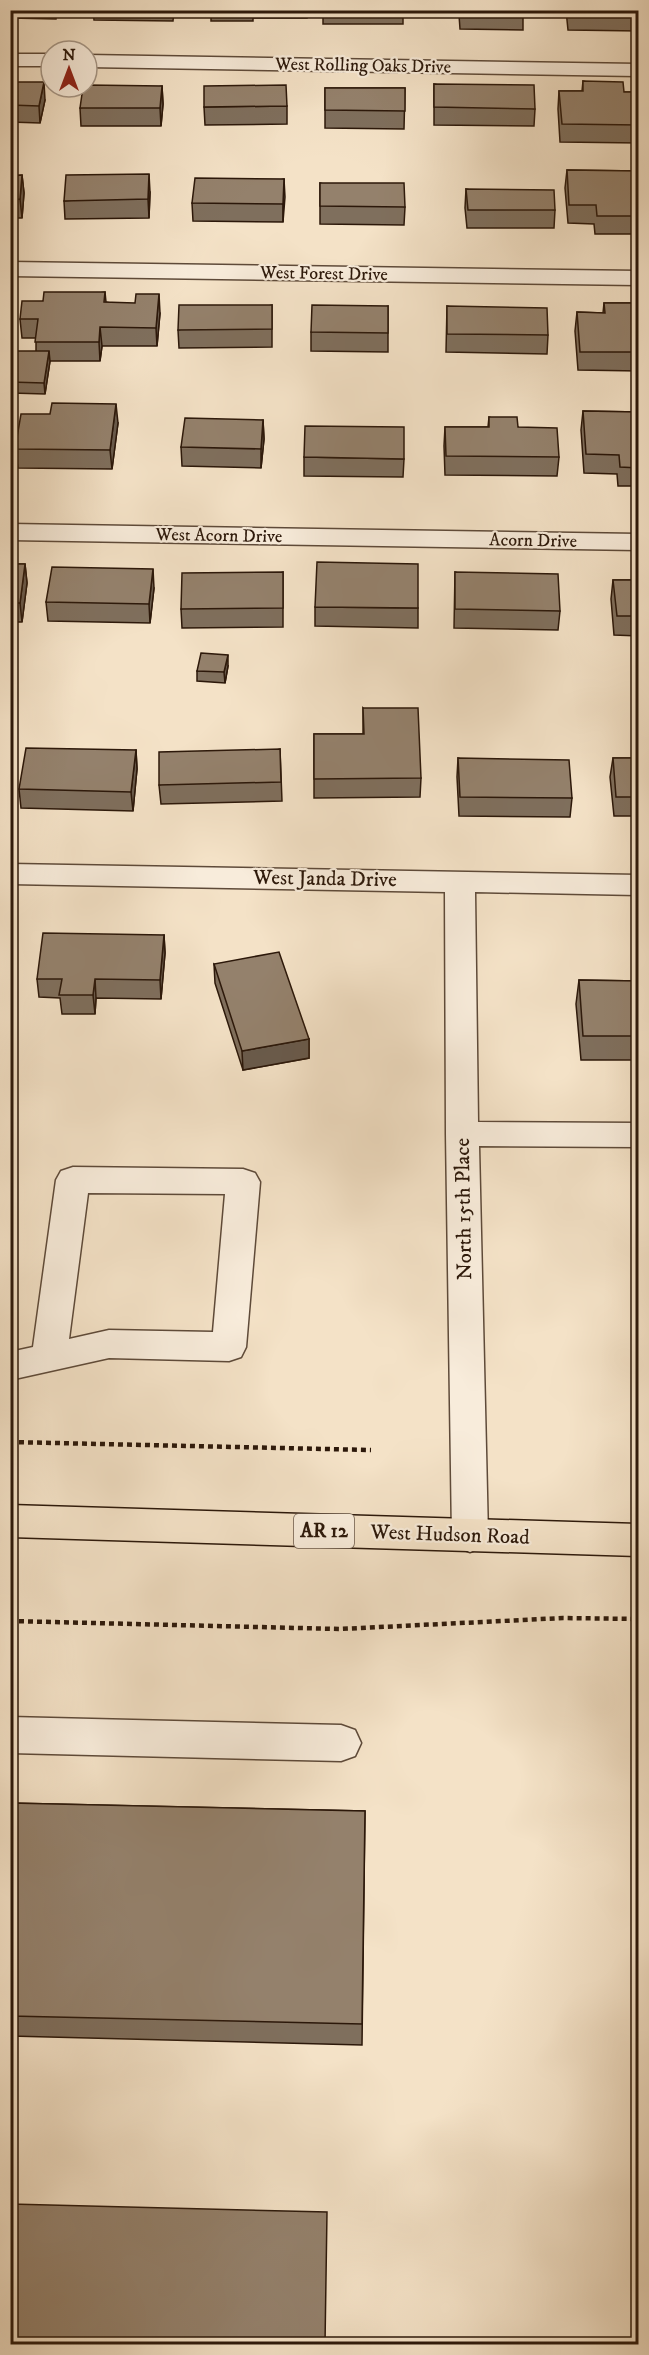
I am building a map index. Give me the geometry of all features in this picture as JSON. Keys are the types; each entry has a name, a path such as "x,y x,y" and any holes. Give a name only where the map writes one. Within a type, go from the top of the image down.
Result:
{"highway":[{"name":"West Hudson Road","path":"10,1521 639,1540"}],"street":[{"path":"10,60 39,60"},
{"name":"West Rolling Oaks Drive","path":"99,61 639,70"},
{"name":"West Forest Drive","path":"10,269 639,278"},
{"name":"West Acorn Drive","path":"10,532 427,539"},
{"name":"Acorn Drive","path":"427,539 639,543"},
{"name":"West Janda Drive","path":"10,874 639,885"},
{"name":"North 15th Place","path":"460,882 462,1134 470,1536"},
{"path":"462,1134 639,1135"},
{"path":"10,1366 109,1344 228,1347 243,1182 74,1180 49,1357"},
{"path":"10,1735 341,1743"}],"path":[{"path":"10,1442 371,1450"},
{"path":"10,1621 340,1629 563,1618 639,1619"}],"building":[{"path":"460,10 523,10 524,12 460,12"},
{"path":"569,10 639,10 639,13 569,13"},
{"path":"583,81 623,82 624,92 639,92 639,125 562,124 559,91 583,91"},
{"path":"10,82 39,82 39,106 10,105"},
{"path":"434,84 534,85 535,109 434,107"},
{"path":"99,85 162,86 160,108 80,108 81,99 99,99"},
{"path":"286,85 287,106 204,107 204,86"},
{"path":"325,88 405,88 405,111 325,110"},
{"path":"567,170 639,171 639,216 597,216 596,205 569,205"},
{"path":"149,174 148,199 64,201 66,175"},
{"path":"22,175 20,199 10,200 10,176"},
{"path":"195,178 284,179 283,204 192,203"},
{"path":"320,183 404,183 405,207 320,206"},
{"path":"466,189 554,190 555,210 468,210"},
{"path":"44,292 105,292 104,302 135,303 136,294 159,294 156,328 100,327 99,342 35,342 38,319 20,319 22,301 43,301"},
{"path":"604,303 639,303 639,352 580,352 577,312 605,313"},
{"path":"179,305 272,305 272,329 178,330"},
{"path":"312,305 388,306 388,333 311,332"},
{"path":"447,306 547,308 548,335 447,334"},
{"path":"16,351 49,351 44,383 10,382"},
{"path":"52,403 116,404 110,450 15,449 21,414 50,414"},
{"path":"583,411 639,412 639,468 620,467 619,455 586,454"},
{"path":"489,417 517,417 518,427 557,428 559,457 446,456 445,427 489,427"},
{"path":"185,418 263,420 261,449 181,447"},
{"path":"305,426 404,427 404,459 304,457"},
{"path":"317,562 418,564 418,608 315,607"},
{"path":"10,564 25,564 20,603 10,603"},
{"path":"52,567 153,569 149,604 46,602"},
{"path":"283,572 283,608 181,609 182,573"},
{"path":"455,572 558,574 560,611 455,609"},
{"path":"613,580 639,580 639,616 617,616"},
{"path":"201,653 228,655 224,672 197,671"},
{"path":"363,708 418,708 421,778 314,779 314,734 364,734"},
{"path":"26,748 136,750 131,792 19,789"},
{"path":"280,749 281,782 159,785 159,752"},
{"path":"458,758 569,760 572,798 460,797"},
{"path":"613,758 639,758 639,797 616,797"},
{"path":"43,933 164,935 160,980 95,979 93,995 59,995 62,979 37,979"},
{"path":"279,952 309,1039 242,1051 214,964"},
{"path":"579,980 639,981 639,1036 583,1036"},
{"path":"10,1803 365,1811 362,2024 10,2016"},
{"path":"10,2204 327,2212 325,2344 10,2344"}]}
